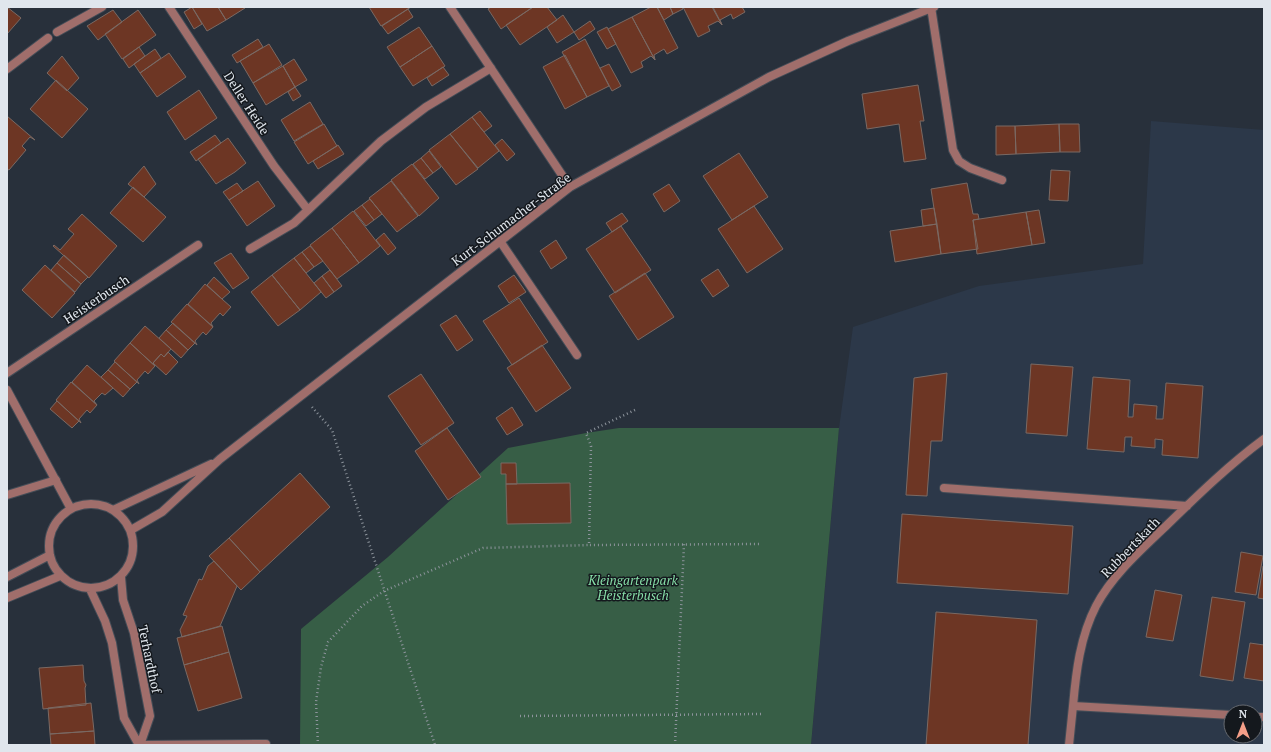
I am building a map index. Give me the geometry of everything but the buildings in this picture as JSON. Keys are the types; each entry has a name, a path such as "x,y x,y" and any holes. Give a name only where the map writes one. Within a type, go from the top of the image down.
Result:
{"street":[{"path":"57,32 102,7"},
{"name":"Deller Heide","path":"169,7 274,166 308,210"},
{"path":"450,7 570,187"},
{"path":"932,7 953,150 959,161 970,168 1002,180"},
{"name":"Kurt-Schumacher-Straße","path":"131,530 162,512 220,459 570,187 769,77 848,41 932,7"},
{"path":"7,69 48,38"},
{"path":"250,249 294,223 382,141 426,107 490,68"},
{"path":"500,242 577,355"},
{"name":"Heisterbusch","path":"7,373 198,244"},
{"path":"7,390 71,509"},
{"name":"Rubbertskath","path":"1069,745 1077,665 1085,632 1096,606 1112,581 1187,506 1227,469 1264,439"},
{"name":"Kurt-Schumacher-Straße","path":"113,510 220,459"},
{"path":"7,495 56,480"},
{"path":"944,488 1187,506"},
{"path":"92,503 108,507 113,510 122,516 131,530 134,547 130,563 121,577 107,586 90,589 74,585 60,576 51,562 48,546 52,529 61,515 76,506 92,503"},
{"path":"7,577 50,555"},
{"path":"7,598 60,576"},
{"name":"Terhardthof","path":"121,577 123,600 134,633 150,716 140,745"},
{"path":"90,589 106,621 112,643 124,718 140,745 266,744"},
{"path":"1073,706 1223,715"}],"path":[{"path":"302,395 332,430 435,745"},
{"path":"589,545 591,446 586,433 635,410"},
{"path":"675,745 678,715 684,544"},
{"path":"318,745 316,702 320,667 328,642 362,606 384,591 484,548 589,545 761,544"},
{"path":"520,716 761,714"}],"shaded area":[{"path":"1151,121 1264,130 1264,745 811,745 839,428 853,327 979,286 1143,264"}],"green space":[{"name":"Kleingartenpark Heisterbusch","path":"619,428 839,428 811,745 300,745 301,629 388,557 508,448"}]}
